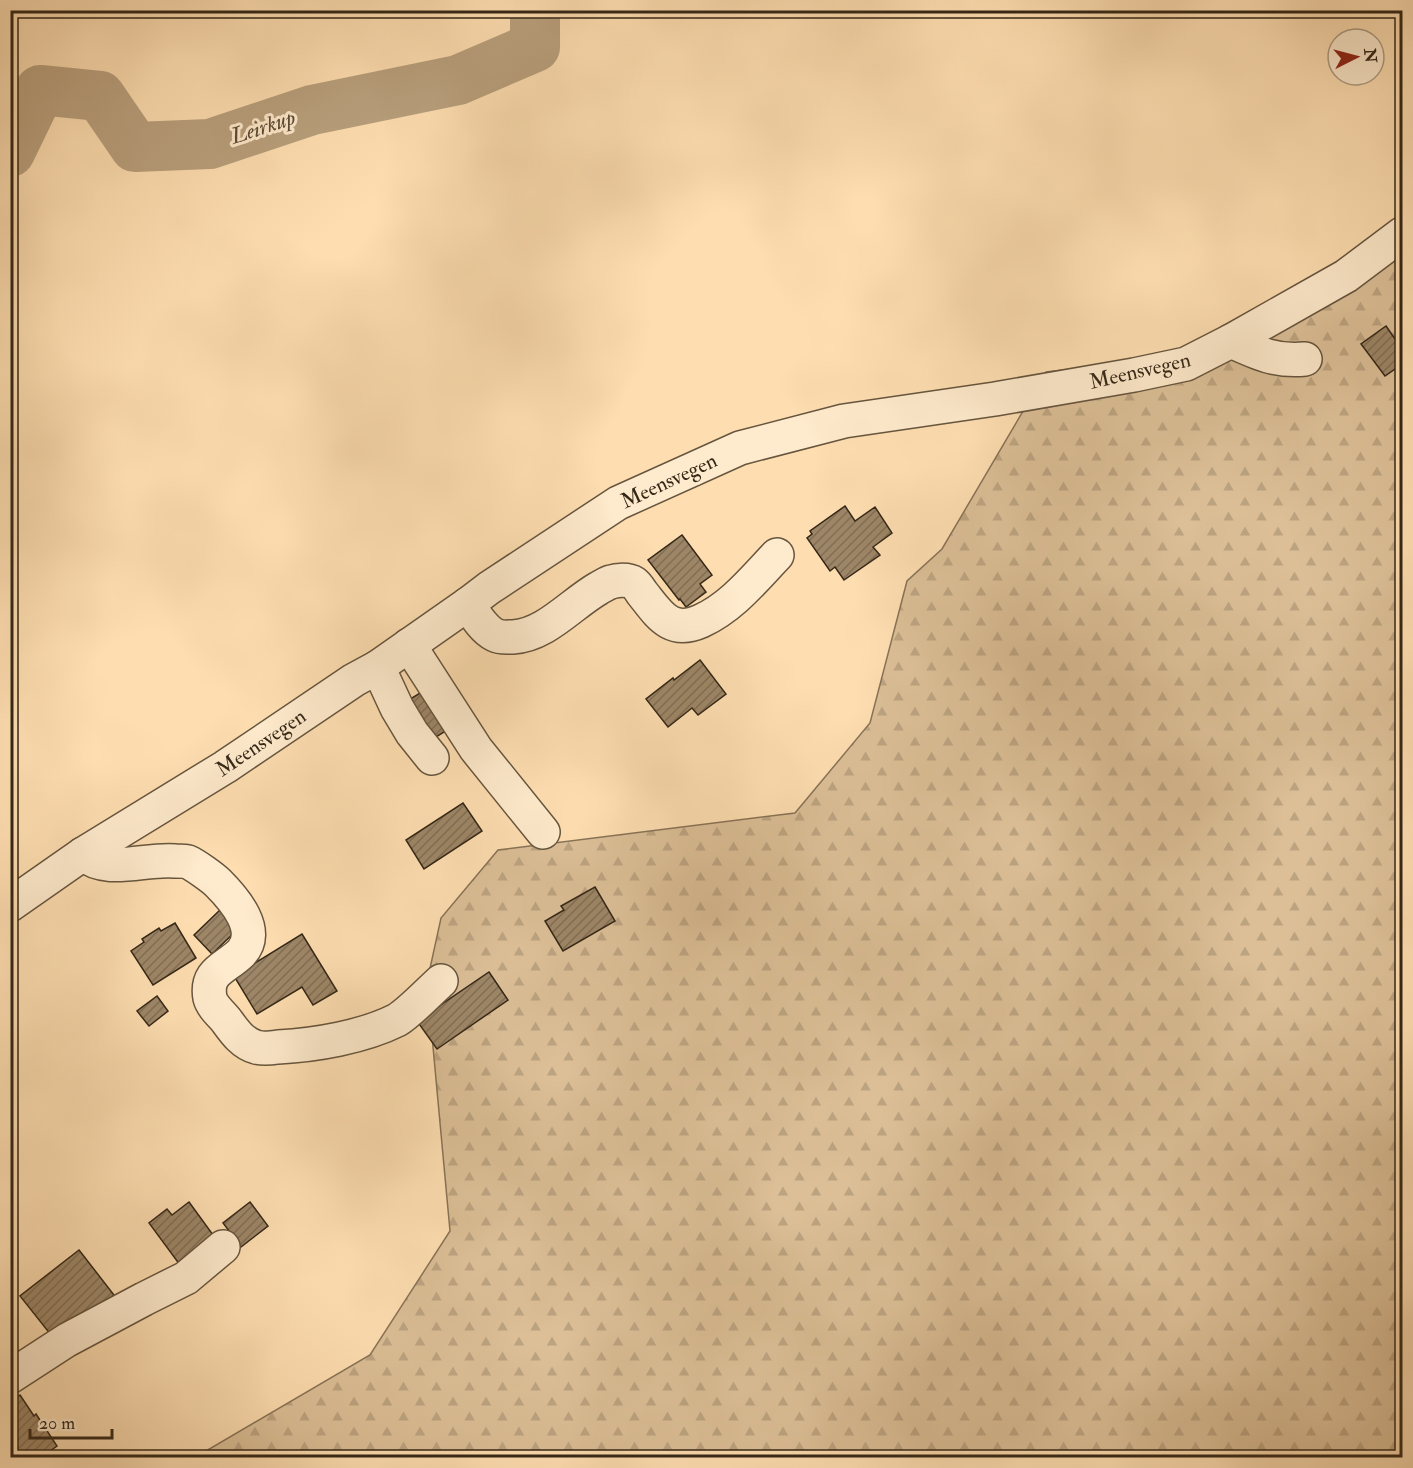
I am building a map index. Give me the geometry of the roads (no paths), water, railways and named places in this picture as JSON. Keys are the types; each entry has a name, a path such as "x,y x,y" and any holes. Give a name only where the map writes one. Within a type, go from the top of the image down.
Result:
{"street":[{"name":"Meensvegen","path":"10,905 82,854 225,768 378,667 489,588 618,503 740,448 844,421 995,399 1186,364 1346,276 1402,234"},
{"path":"1231,341 1269,357 1290,361 1305,359"},
{"path":"468,604 493,634 502,638 520,636 540,629 610,582 624,580 634,583 662,618 671,624 686,625 699,622 712,615 736,597 777,555"},
{"path":"409,645 476,749 543,832"},
{"path":"378,667 412,734 432,758"},
{"path":"82,854 99,864 164,860 188,862 216,881 239,905 246,921 249,938 242,952 212,977 210,1000 237,1035 250,1045 259,1048 307,1045 371,1031 399,1019 441,981"},
{"path":"10,1377 68,1340 186,1278 223,1247"}],"waterway":[{"name":"Leirkup","path":"10,152 40,90 100,96 135,147 210,144 312,110 458,80 535,47 535,10"}]}
